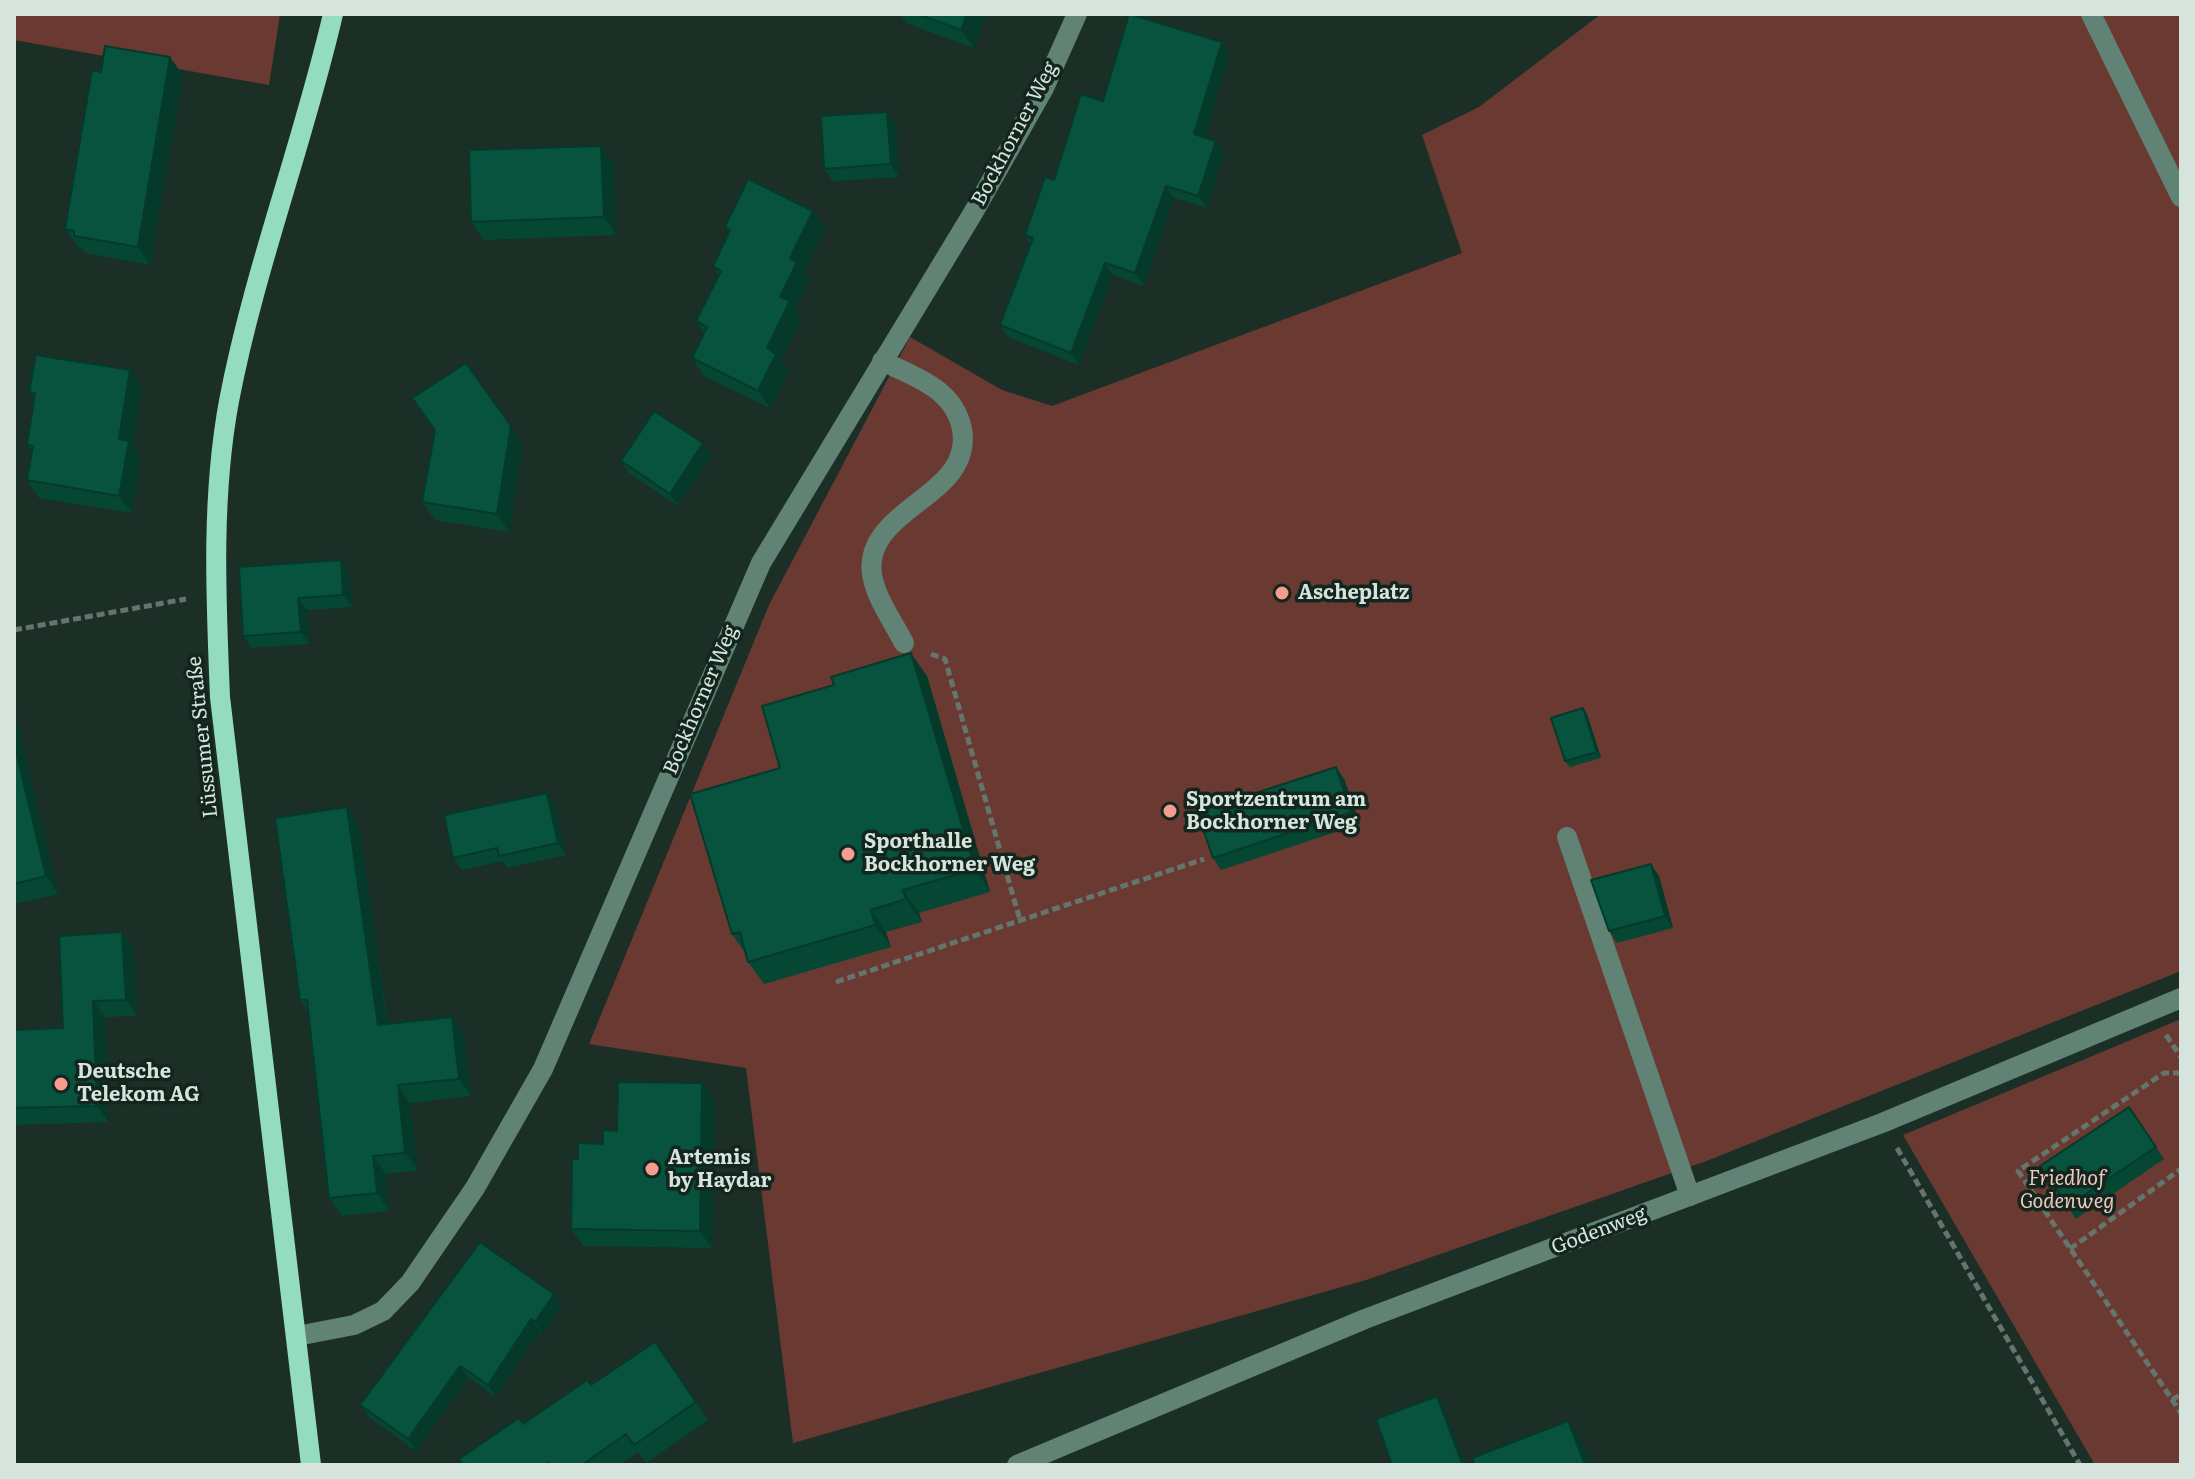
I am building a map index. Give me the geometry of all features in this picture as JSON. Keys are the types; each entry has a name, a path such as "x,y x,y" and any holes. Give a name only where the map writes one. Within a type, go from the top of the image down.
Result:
{"main road":[{"name":"Lüssumer Straße","path":"311,1465 220,697 217,509 229,403 247,323 317,83 333,14"}],"street":[{"name":"Bockhorner Weg","path":"297,1336 354,1325 383,1311 410,1283 475,1188 543,1069 761,563 1044,88 1077,14"},
{"path":"2091,14 2181,197"},
{"path":"882,361 930,384 951,401 964,444 944,481 883,534 872,557 871,578 904,643"},
{"path":"1567,837 1690,1196"},
{"name":"Godenweg","path":"1017,1465 1365,1319 1882,1123 2181,998"}],"path":[{"path":"14,630 216,594"},
{"path":"904,643 945,659 1020,920"},
{"path":"836,982 1204,859"},
{"path":"2181,1073 2164,1073 2018,1171 2181,1413"},
{"path":"1882,1123 2080,1465"},
{"path":"2070,1249 2181,1169"},
{"path":"2172,1400 2181,1394"}],"green space":[{"path":"14,14 280,14 269,85 14,40"},
{"path":"1601,14 2181,14 2181,971 1709,1160 1366,1280 793,1443 746,1068 589,1044 769,605 910,337 1002,390 1052,406 1462,253 1422,135 1479,107"},
{"name":"Friedhof Godenweg","path":"2181,1019 2181,1465 2095,1465 1903,1135"}],"building":[{"path":"917,14 967,14 961,30"},
{"path":"1129,14 1222,42 1194,134 1216,141 1198,196 1166,186 1135,273 1105,263 1071,353 1000,325 1033,238 1025,235 1045,177 1054,180 1081,94 1103,101"},
{"path":"105,46 170,57 138,247 74,236 74,231 65,229 92,70 101,72"},
{"path":"887,112 891,164 824,169 821,116"},
{"path":"601,146 604,217 471,222 469,150"},
{"path":"748,179 813,211 790,258 797,262 780,297 790,301 767,348 776,354 758,391 692,358 707,327 696,321 721,271 713,266 730,230 725,227"},
{"path":"36,355 130,370 119,439 129,441 119,496 27,480 33,446 27,444 35,393 29,392"},
{"path":"466,363 511,426 497,514 422,502 435,430 412,398"},
{"path":"654,411 703,443 670,494 621,461"},
{"path":"341,560 343,595 298,598 301,632 243,636 239,567"},
{"name":"Sporthalle Bockhorner Weg","path":"911,653 975,869 903,890 906,899 871,910 875,925 748,962 740,932 732,934 690,794 780,768 762,706 834,685 831,677"},
{"path":"1583,708 1597,752 1565,761 1551,718"},
{"path":"14,743 46,876 14,884"},
{"path":"1336,767 1351,812 1213,858 1197,812"},
{"path":"547,793 558,843 499,856 497,848 453,858 444,815"},
{"path":"347,807 378,1025 452,1017 459,1079 398,1085 405,1153 373,1156 377,1193 329,1198 307,1000 300,1000 275,818"},
{"path":"1651,864 1665,916 1609,931 1591,880"},
{"path":"122,932 126,1000 93,1001 97,1106 14,1108 14,1030 63,1028 59,936"},
{"name":"Artemis by Haydar","path":"618,1082 702,1083 700,1231 571,1229 572,1159 578,1159 578,1143 603,1144 603,1130 617,1131"},
{"path":"2129,1107 2156,1147 2068,1206 2040,1166"},
{"path":"480,1242 554,1294 535,1322 531,1319 488,1385 460,1366 408,1439 360,1405"},
{"path":"655,1342 696,1402 634,1445 626,1434 582,1465 551,1465 549,1462 545,1465 463,1465 459,1459 519,1418 523,1424 587,1380 591,1385"},
{"path":"1437,1396 1462,1464 1392,1465 1376,1419"},
{"path":"1568,1421 1585,1465 1475,1465 1472,1458"}],"place":[{"name":"Ascheplatz","path":"1282,593"},
{"name":"Sportzentrum am Bockhorner Weg","path":"1170,811"},
{"name":"Sporthalle Bockhorner Weg","path":"848,854"},
{"name":"Deutsche Telekom AG","path":"61,1084"},
{"name":"Artemis by Haydar","path":"652,1169"}]}
